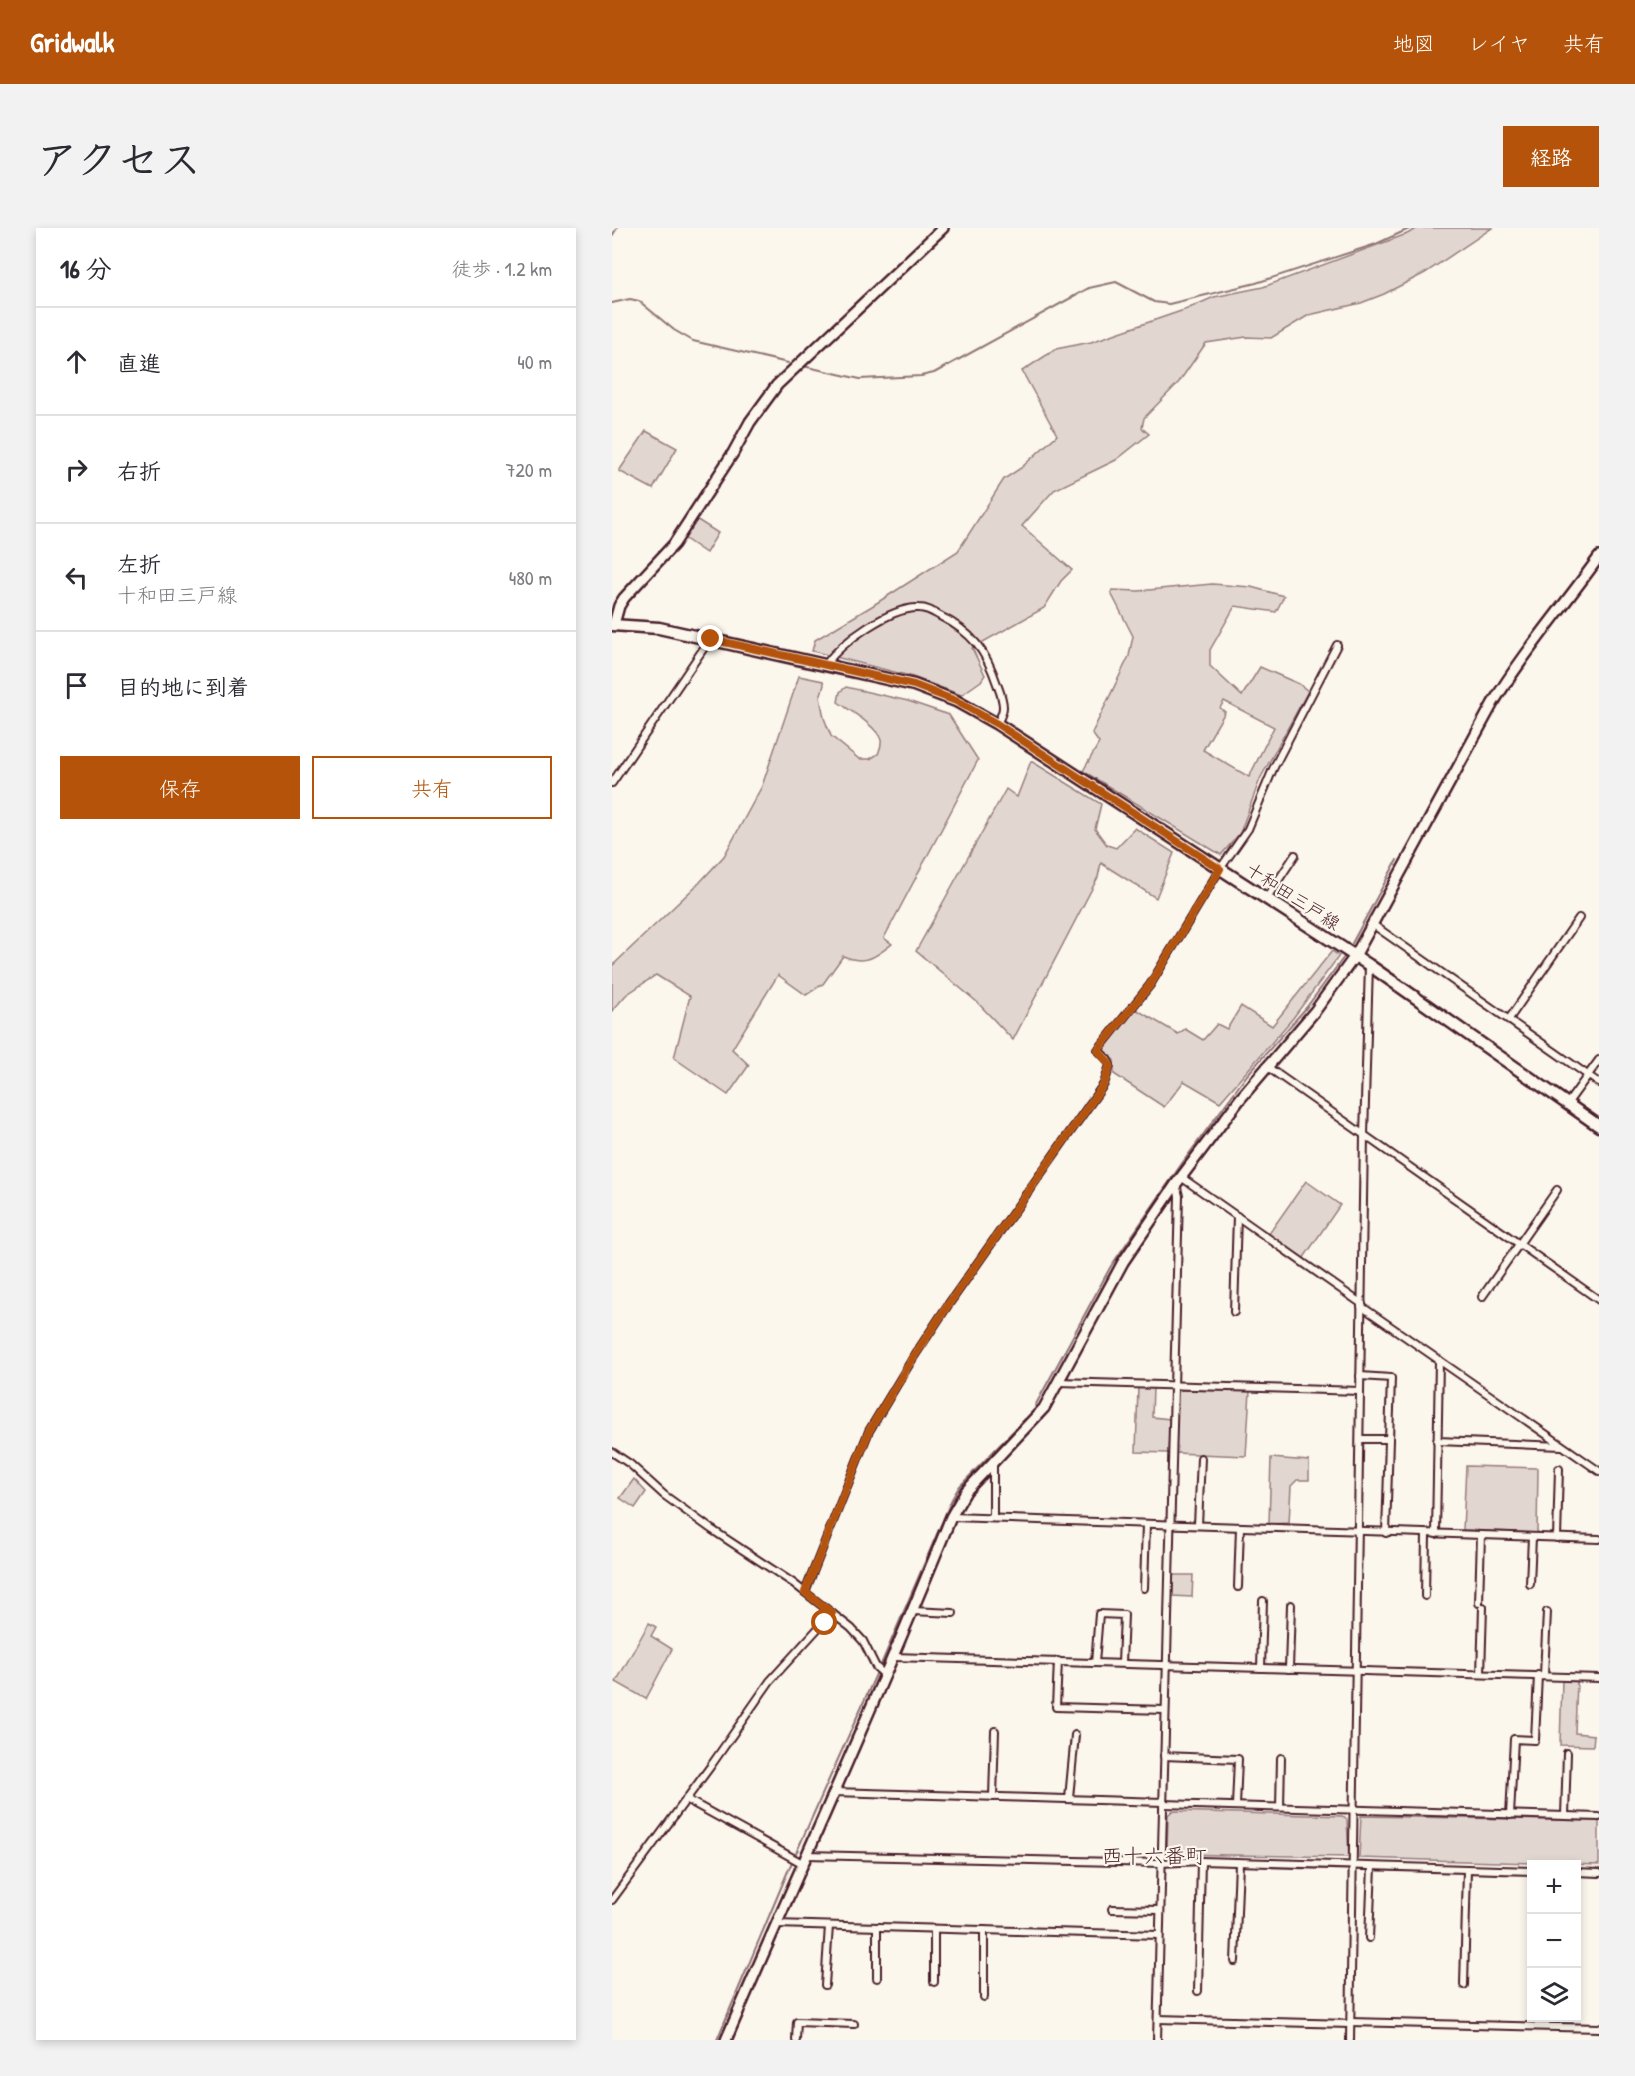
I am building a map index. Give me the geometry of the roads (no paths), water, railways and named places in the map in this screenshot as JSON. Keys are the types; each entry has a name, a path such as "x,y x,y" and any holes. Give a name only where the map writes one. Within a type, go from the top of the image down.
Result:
{"main road":[{"name":"十和田三戸線","path":"613,625 659,628 826,664 914,685 956,701 997,724 1369,965 1599,1126"}],"street":[{"path":"613,625 619,606 674,544 733,453 750,422 772,392 943,228"},
{"path":"726,2040 776,1924 799,1858 833,1792 881,1671 893,1657 951,1517 966,1491 1037,1417 1059,1382 1123,1262 1211,1136 1266,1066 1315,1011 1355,956 1492,703 1514,669 1599,557"},
{"path":"826,664 833,654 868,626 909,609 928,609 954,622 980,646 987,657 1002,699 1003,713 997,724"},
{"path":"612,783 711,639"},
{"path":"805,1592 869,1431 948,1305 1104,1084 1110,1065 1098,1050 1150,985 1220,869 1248,829 1273,769 1337,645"},
{"path":"1266,898 1295,855"},
{"path":"1509,1019 1579,918"},
{"path":"1372,924 1599,1083"},
{"path":"1350,2040 1364,1135 1369,965"},
{"path":"1567,1104 1599,1060"},
{"path":"1266,1066 1599,1300"},
{"path":"1179,1181 1237,1216 1599,1471"},
{"path":"1157,2040 1179,1181"},
{"path":"1482,1297 1557,1190"},
{"path":"1234,1312 1237,1216"},
{"path":"1436,1534 1440,1360"},
{"path":"1360,1376 1391,1378 1386,1533"},
{"path":"1059,1382 1360,1391"},
{"path":"1361,1439 1389,1439"},
{"path":"1437,1441 1562,1446"},
{"path":"612,1452 630,1464 664,1495 805,1592 851,1628 881,1671"},
{"path":"1198,1525 1201,1458"},
{"path":"993,1462 993,1518"},
{"path":"1557,1538 1559,1469"},
{"path":"951,1517 1599,1539"},
{"path":"1144,1588 1146,1524"},
{"path":"1238,1587 1240,1527"},
{"path":"1425,1596 1426,1534"},
{"path":"1481,1536 1481,1674"},
{"path":"1530,1584 1532,1537"},
{"path":"1261,1668 1263,1601"},
{"path":"1289,1669 1291,1605"},
{"path":"913,1611 953,1613"},
{"path":"1510,1815 1514,1739 1535,1740 1547,1612"},
{"path":"612,1900 770,1681 832,1613"},
{"path":"1095,1663 1099,1614 1124,1615 1122,1663"},
{"path":"893,1657 1599,1678"},
{"path":"1058,1661 1056,1707 1165,1710"},
{"path":"993,1797 995,1731"},
{"path":"1070,1798 1075,1735"},
{"path":"1565,1816 1567,1753"},
{"path":"1164,1756 1238,1759 1236,1806"},
{"path":"1280,1807 1281,1758"},
{"path":"833,1792 1070,1798 1354,1811 1599,1817"},
{"path":"686,1799 799,1858 1201,1862 1527,1871"},
{"path":"1198,1991 1201,1862"},
{"path":"1235,1961 1239,1863"},
{"path":"1369,1938 1372,1867"},
{"path":"1464,1985 1467,1869"},
{"path":"1581,1872 1599,1873"},
{"path":"1112,1909 1160,1910"},
{"path":"776,1924 1159,1935"},
{"path":"825,1985 828,1926"},
{"path":"877,1928 877,1978"},
{"path":"934,1929 934,1982"},
{"path":"984,1930 984,1997"},
{"path":"1158,2019 1599,2028"},
{"path":"796,2040 797,2022 854,2024"}],"waterway":[{"path":"612,236 617,228"},
{"path":"803,366 860,379 921,376 934,373 1089,288 1116,282 1154,302 1169,304 1256,283 1376,244 1411,228"},
{"path":"612,303 630,299 639,301 674,330 693,341 788,363"},
{"path":"1350,947 1397,860"},
{"path":"1035,1406 1111,1266 1247,1075 1306,1008 1344,957"},
{"path":"880,1667 959,1487 1025,1419"},
{"path":"717,2040 788,1871 877,1672"}],"district":[{"name":"西十六番町","path":"1154,1855"}]}
